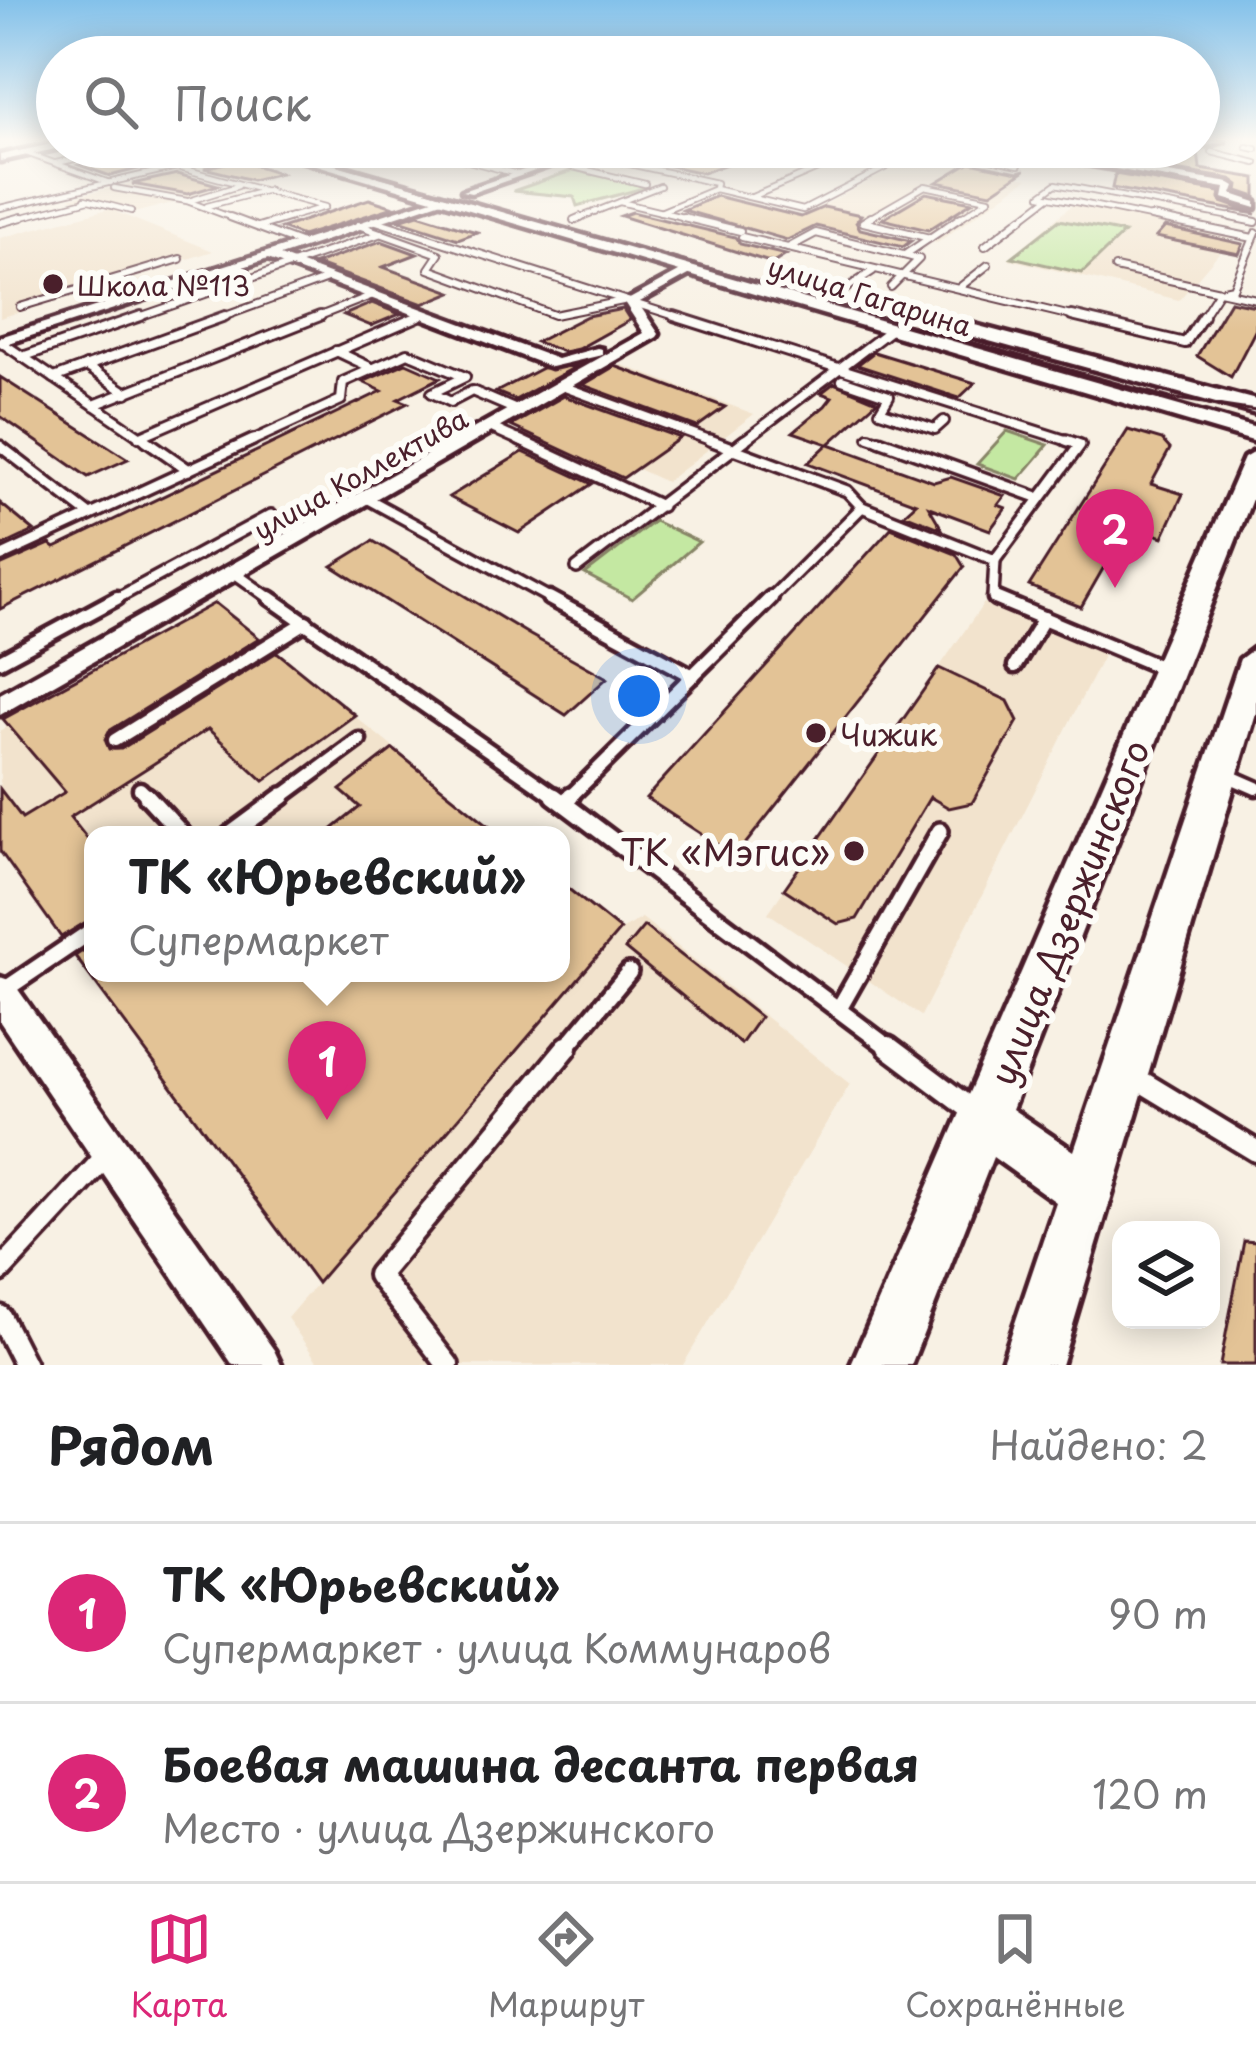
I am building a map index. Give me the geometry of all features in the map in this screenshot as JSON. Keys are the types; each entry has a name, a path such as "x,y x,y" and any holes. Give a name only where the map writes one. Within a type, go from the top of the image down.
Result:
{"main road":[{"name":"улица Гагарина","path":"457,205 1256,435"},
{"name":"улица Гагарина","path":"518,205 1256,406"},
{"name":"улица Дзержинского","path":"880,1365 1256,458"},
{"path":"1031,1365 1124,1071 1237,779 1256,659"},
{"path":"983,1119 1086,1191"}],"street":[{"path":"1,342 424,205"},
{"path":"267,255 556,364 569,364 650,330 628,302 692,270"},
{"name":"улица Коллектива","path":"0,706 494,428 652,334 650,330"},
{"path":"0,993 259,1365"}],"lane":[{"path":"0,223 71,205"},
{"path":"105,205 131,212"},
{"path":"198,205 302,244"},
{"path":"205,207 213,205"},
{"path":"258,227 325,207 318,205"},
{"path":"574,220 613,205"},
{"path":"631,205 873,271 907,274 1184,343 1219,291 1233,288 1254,236 1089,205"},
{"path":"660,212 677,205"},
{"path":"782,205 803,210 813,205"},
{"path":"893,205 863,222 931,238"},
{"path":"905,254 980,205"},
{"path":"985,246 1039,205"},
{"path":"1165,205 1256,222"},
{"path":"373,220 832,373 889,396 880,411 934,429 944,421"},
{"path":"358,225 439,254 429,269 554,315 628,302"},
{"path":"22,357 382,233"},
{"path":"787,248 816,233 919,259 891,287"},
{"path":"20,307 180,259"},
{"path":"960,287 988,265"},
{"path":"1115,268 1256,299"},
{"path":"838,294 873,271"},
{"path":"53,378 327,278"},
{"path":"102,282 134,299"},
{"path":"94,406 373,296"},
{"path":"139,437 423,314"},
{"path":"577,568 893,328"},
{"path":"1,342 190,470"},
{"path":"336,351 374,369"},
{"path":"0,557 341,400 343,382 408,353 465,377 433,394 451,402 472,391 520,412"},
{"path":"86,366 127,393"},
{"path":"832,373 1079,445 995,560 993,597 1168,671"},
{"path":"562,386 848,491 862,507 995,560"},
{"path":"494,428 661,506"},
{"path":"869,437 1040,498"},
{"path":"0,446 90,515"},
{"path":"368,499 693,676"},
{"path":"564,803 862,507"},
{"path":"0,662 271,515"},
{"path":"236,574 564,803 983,1119"},
{"path":"1015,666 1044,618"},
{"path":"116,740 306,622"},
{"path":"242,826 359,740"},
{"path":"140,790 174,826"},
{"path":"839,1006 940,831"},
{"path":"0,993 84,936"},
{"path":"448,1365 378,1274 628,972"},
{"path":"1124,1071 1256,1151"},
{"path":"0,1271 112,1150"},
{"path":"0,1316 25,1365"}],"shaded area":[{"name":"Школа №113","path":"93,205 166,205 130,214 116,212 213,251 0,318 0,238 108,209"},
{"path":"825,205 991,205 937,243 809,213"},
{"path":"1072,205 1233,236 1179,300 1009,259"},
{"path":"622,365 754,414 666,482 529,419"},
{"path":"215,603 490,826 84,826 84,965 0,851 0,731 7,726 2,719"},
{"path":"984,603 1104,654 921,1016 768,913"},
{"path":"570,890 620,930 642,918 850,1084 683,1365 320,1365 287,1318 317,1283 96,982 570,982"}],"green space":[{"path":"1059,220 1124,233 1082,273 1012,257"},
{"path":"1007,431 1048,445 1019,479 977,464"},
{"path":"654,521 699,542 632,599 585,574"}],"building":[{"path":"352,205 394,207 302,236 281,228"},
{"path":"695,205 751,205 801,217 824,207 861,215 856,222 860,229 911,241 903,247 816,226 787,240 683,210"},
{"path":"906,205 968,205 928,230 882,219"},
{"path":"1204,205 1230,205 1256,214"},
{"path":"632,212 735,237 740,244 786,255 773,263 621,216"},
{"path":"418,214 477,232 458,239 399,220"},
{"path":"1165,227 1243,244 1239,254 1156,237"},
{"path":"381,241 417,254 383,267 452,292 423,304 315,264"},
{"path":"1230,301 1256,306 1256,329 1231,377 1197,356"},
{"path":"372,303 400,314 371,326 344,315"},
{"path":"623,309 630,320 578,349 564,352 536,342 587,316"},
{"path":"874,352 975,383 959,398 857,365"},
{"path":"406,363 440,378 398,399 408,403 0,609 0,566 50,544 55,548 382,391 363,382"},
{"path":"577,366 515,400 496,392 542,368"},
{"path":"615,366 725,407 697,427 583,385"},
{"path":"0,377 128,459 88,477 0,416"},
{"path":"834,383 877,401 829,444 934,482 951,477 1005,496 998,505 1006,508 990,530 929,507 942,529 904,514 916,503 808,463 828,444 793,432 825,406 832,397 821,393"},
{"path":"564,396 680,438 623,478 511,426"},
{"path":"1128,430 1162,440 1170,449 1151,484 1183,494 1163,537 1128,525 1081,607 1029,586"},
{"path":"523,452 592,484 519,533 449,497"},
{"path":"0,503 34,531 0,547"},
{"path":"891,528 956,554 964,567 743,847 721,847 646,798"},
{"path":"373,541 607,678 566,715 332,566"},
{"path":"215,603 259,638 109,731 105,739 109,749 121,749 277,652 355,715 264,781 208,729 70,817 84,835 84,923 61,937 0,851 0,789 22,818 65,792 3,719"},
{"path":"939,668 1008,701 1018,721 972,803 949,808 930,797 857,919 838,924 784,889"},
{"path":"393,749 490,826 336,826 360,807 340,790"},
{"path":"570,890 620,930 317,1283 94,982 570,982"},
{"path":"644,926 760,1017 741,1044 625,949"},
{"path":"1244,1241 1256,1242 1256,1365 1220,1365"}],"tram line":[{"path":"483,205 1170,398 1256,411"}],"place":[{"name":"Школа №113","path":"53,284"},
{"name":"Боевая машина десанта первая","path":"1115,588"},
{"name":"Чижик","path":"816,733"},
{"name":"ТК «Мэгис»","path":"854,851"},
{"name":"ТК «Юрьевский»","path":"327,1120"}]}
